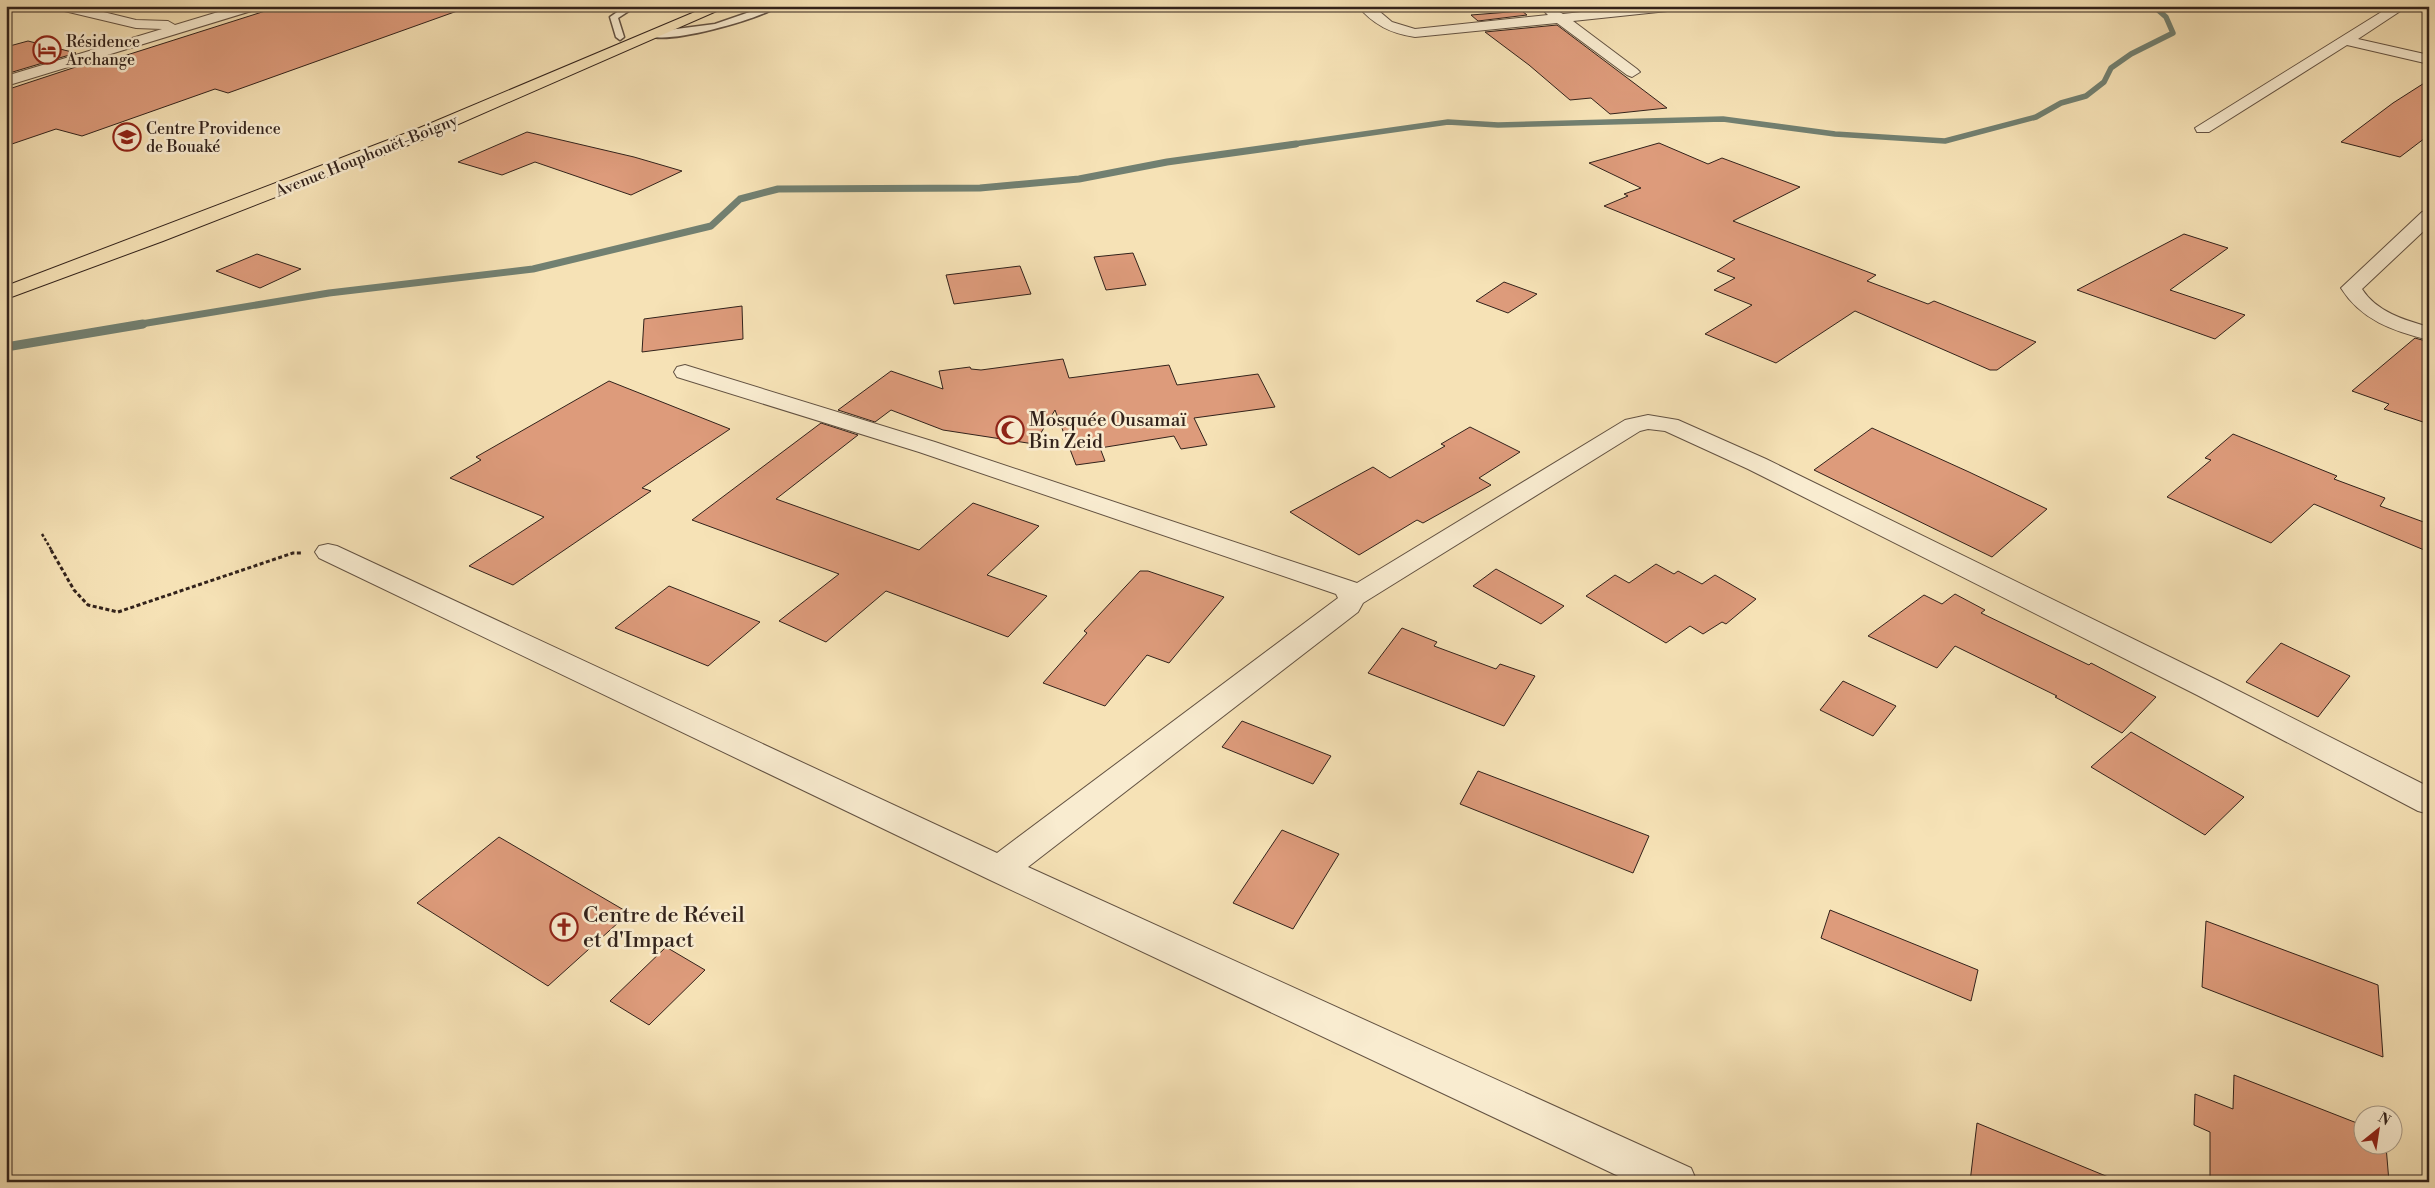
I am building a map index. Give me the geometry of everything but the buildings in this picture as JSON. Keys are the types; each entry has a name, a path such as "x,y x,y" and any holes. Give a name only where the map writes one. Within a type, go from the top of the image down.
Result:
{"highway":[{"name":"Avenue Houphouët-Boigny","path":"96,242 388,132 694,6"},
{"name":"Avenue Houphouët-Boigny","path":"6,293 156,237 414,136 721,6"}],"street":[{"path":"61,6 136,24 191,25"},
{"path":"6,81 253,6"},
{"path":"1364,6 1381,23 1392,30 1415,33 1677,6"},
{"path":"1544,6 1632,72"},
{"path":"2203,128 2348,41 2401,6"},
{"path":"2348,41 2429,60"},
{"path":"2429,216 2351,288 2357,299 2383,319 2429,334"},
{"path":"686,372 927,447 1348,588 1352,598"},
{"path":"1000,869 1348,606 1352,598 1633,425 1648,422 1670,425 1766,468 2208,688 2429,802"},
{"path":"328,552 1000,869 1676,1182"}],"lane":[{"path":"653,35 688,33 726,26 774,6"},
{"path":"620,37 614,17 632,7"}],"path":[{"path":"42,534 74,590 88,605 118,612 293,553 328,552"}],"waterway":[{"path":"1287,145 1448,122 1498,125 1723,119 1835,134 1945,141 2036,117 2061,103 2086,96 2104,82 2111,68 2131,54 2173,33 2166,17 2158,10 2158,6"},
{"path":"135,325 329,293 533,269 711,226 740,199 778,189 980,188 1079,179 1167,162 1296,144"},
{"path":"6,347 143,324"}],"place":[{"name":"Résidence Archange","path":"47,50"},
{"name":"Centre Providence de Bouaké","path":"127,137"},
{"name":"Mosquée Ousamaï Bin Zeid","path":"1010,430"},
{"name":"Centre de Réveil et d'Impact","path":"564,927"}]}
